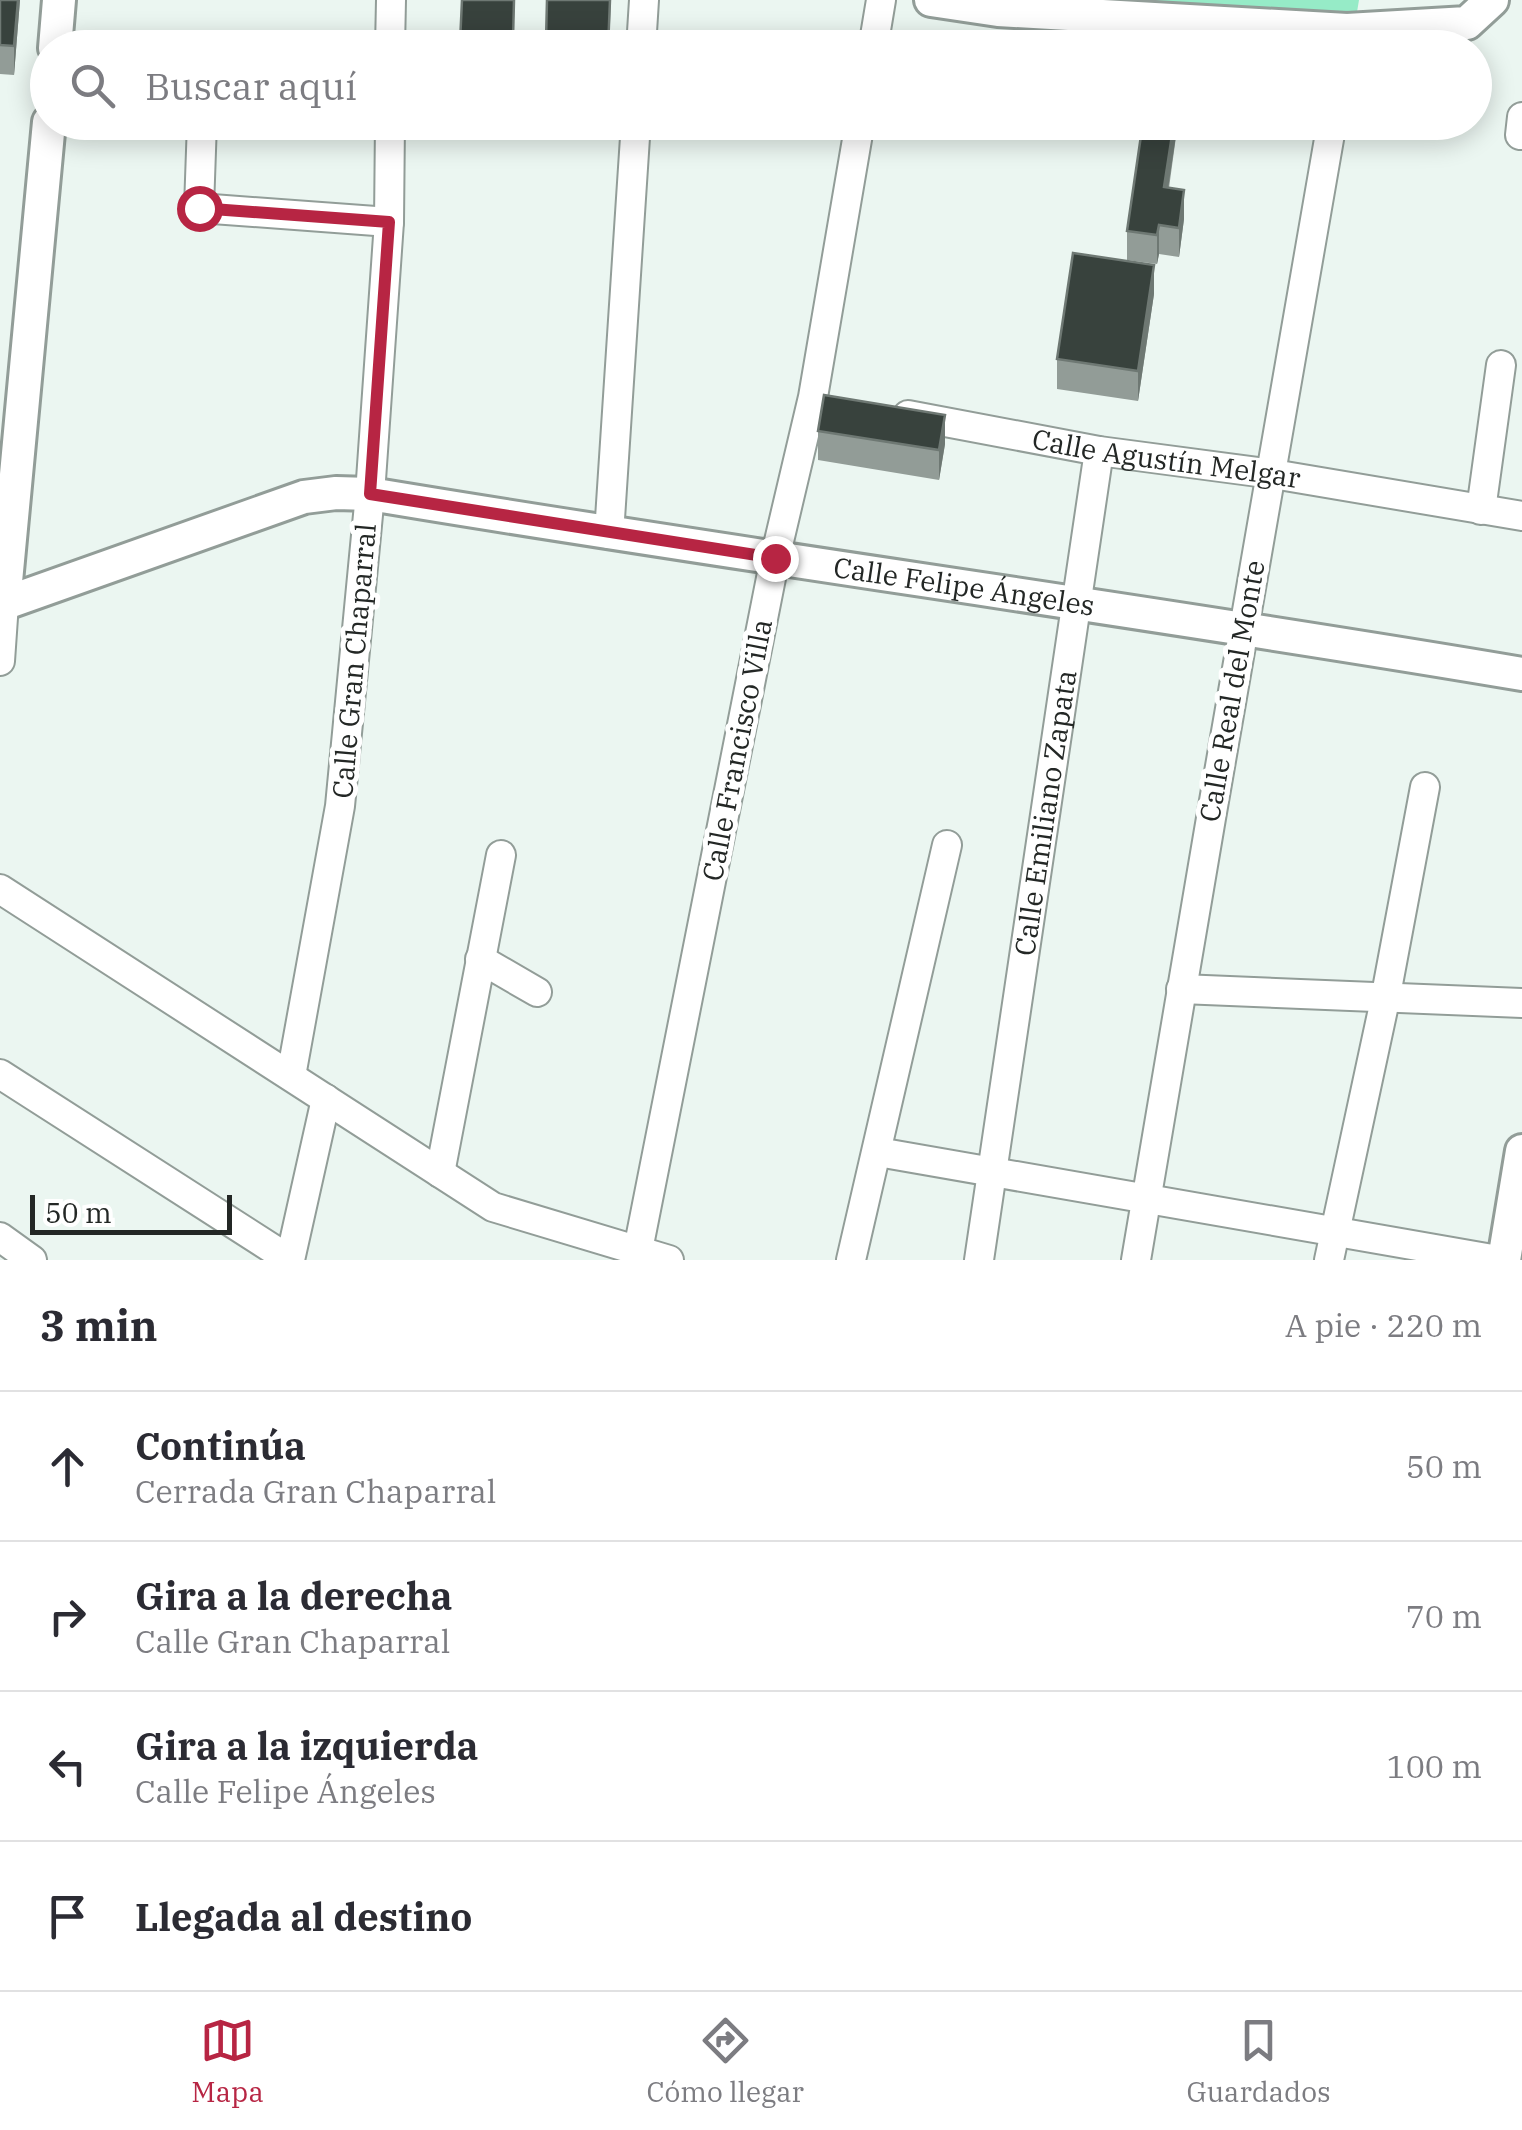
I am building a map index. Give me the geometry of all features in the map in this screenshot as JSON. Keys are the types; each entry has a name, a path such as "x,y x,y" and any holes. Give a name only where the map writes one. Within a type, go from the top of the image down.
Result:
{"street":[{"path":"56,30 59,0"},
{"path":"390,30 391,0"},
{"path":"642,30 644,0"},
{"path":"876,30 881,0"},
{"path":"931,0 998,10 1238,30"},
{"path":"1415,30 1468,23 1492,0"},
{"path":"0,661 2,604 47,140"},
{"path":"201,140 199,208 389,222"},
{"name":"Calle Gran Chaparral","path":"291,1076 340,806 370,494 389,222 390,140"},
{"path":"609,534 635,140"},
{"name":"Calle Francisco Villa","path":"637,1255 775,558 822,398 858,140"},
{"name":"Calle Real del Monte","path":"1136,1260 1242,626 1329,140"},
{"path":"1482,510 1501,365"},
{"name":"Calle Agustín Melgar","path":"889,411 1099,452 1272,474 1522,516"},
{"name":"Calle Emiliano Zapata","path":"979,1260 1099,452"},
{"name":"Calle Felipe Ángeles","path":"2,604 304,498 336,492 370,494 1075,606 1242,626 1522,674"},
{"path":"1329,1260 1385,1000 1424,787"},
{"path":"851,1260 947,845"},
{"path":"440,1173 501,856"},
{"path":"0,888 492,1207 637,1255 669,1260"},
{"path":"480,959 538,992"},
{"path":"1180,989 1522,1003"},
{"path":"0,1074 290,1260 326,1099"},
{"path":"878,1152 1501,1260 1522,1151"},
{"path":"0,1237 32,1260"}],"green space":[{"path":"1090,0 1359,0 1356,18 1174,2"}],"building":[{"path":"0,0 18,0 14,46 0,45"},
{"path":"462,0 514,0 513,30 461,30"},
{"path":"547,0 610,0 609,30 546,30"},
{"path":"1140,140 1171,140 1164,187 1184,190 1179,228 1159,225 1157,235 1127,231"},
{"path":"1073,253 1154,265 1138,371 1057,359"},
{"path":"824,395 945,415 939,450 818,431"}],"route":[{"path":"199,208 389,222 370,494 775,558"}]}
